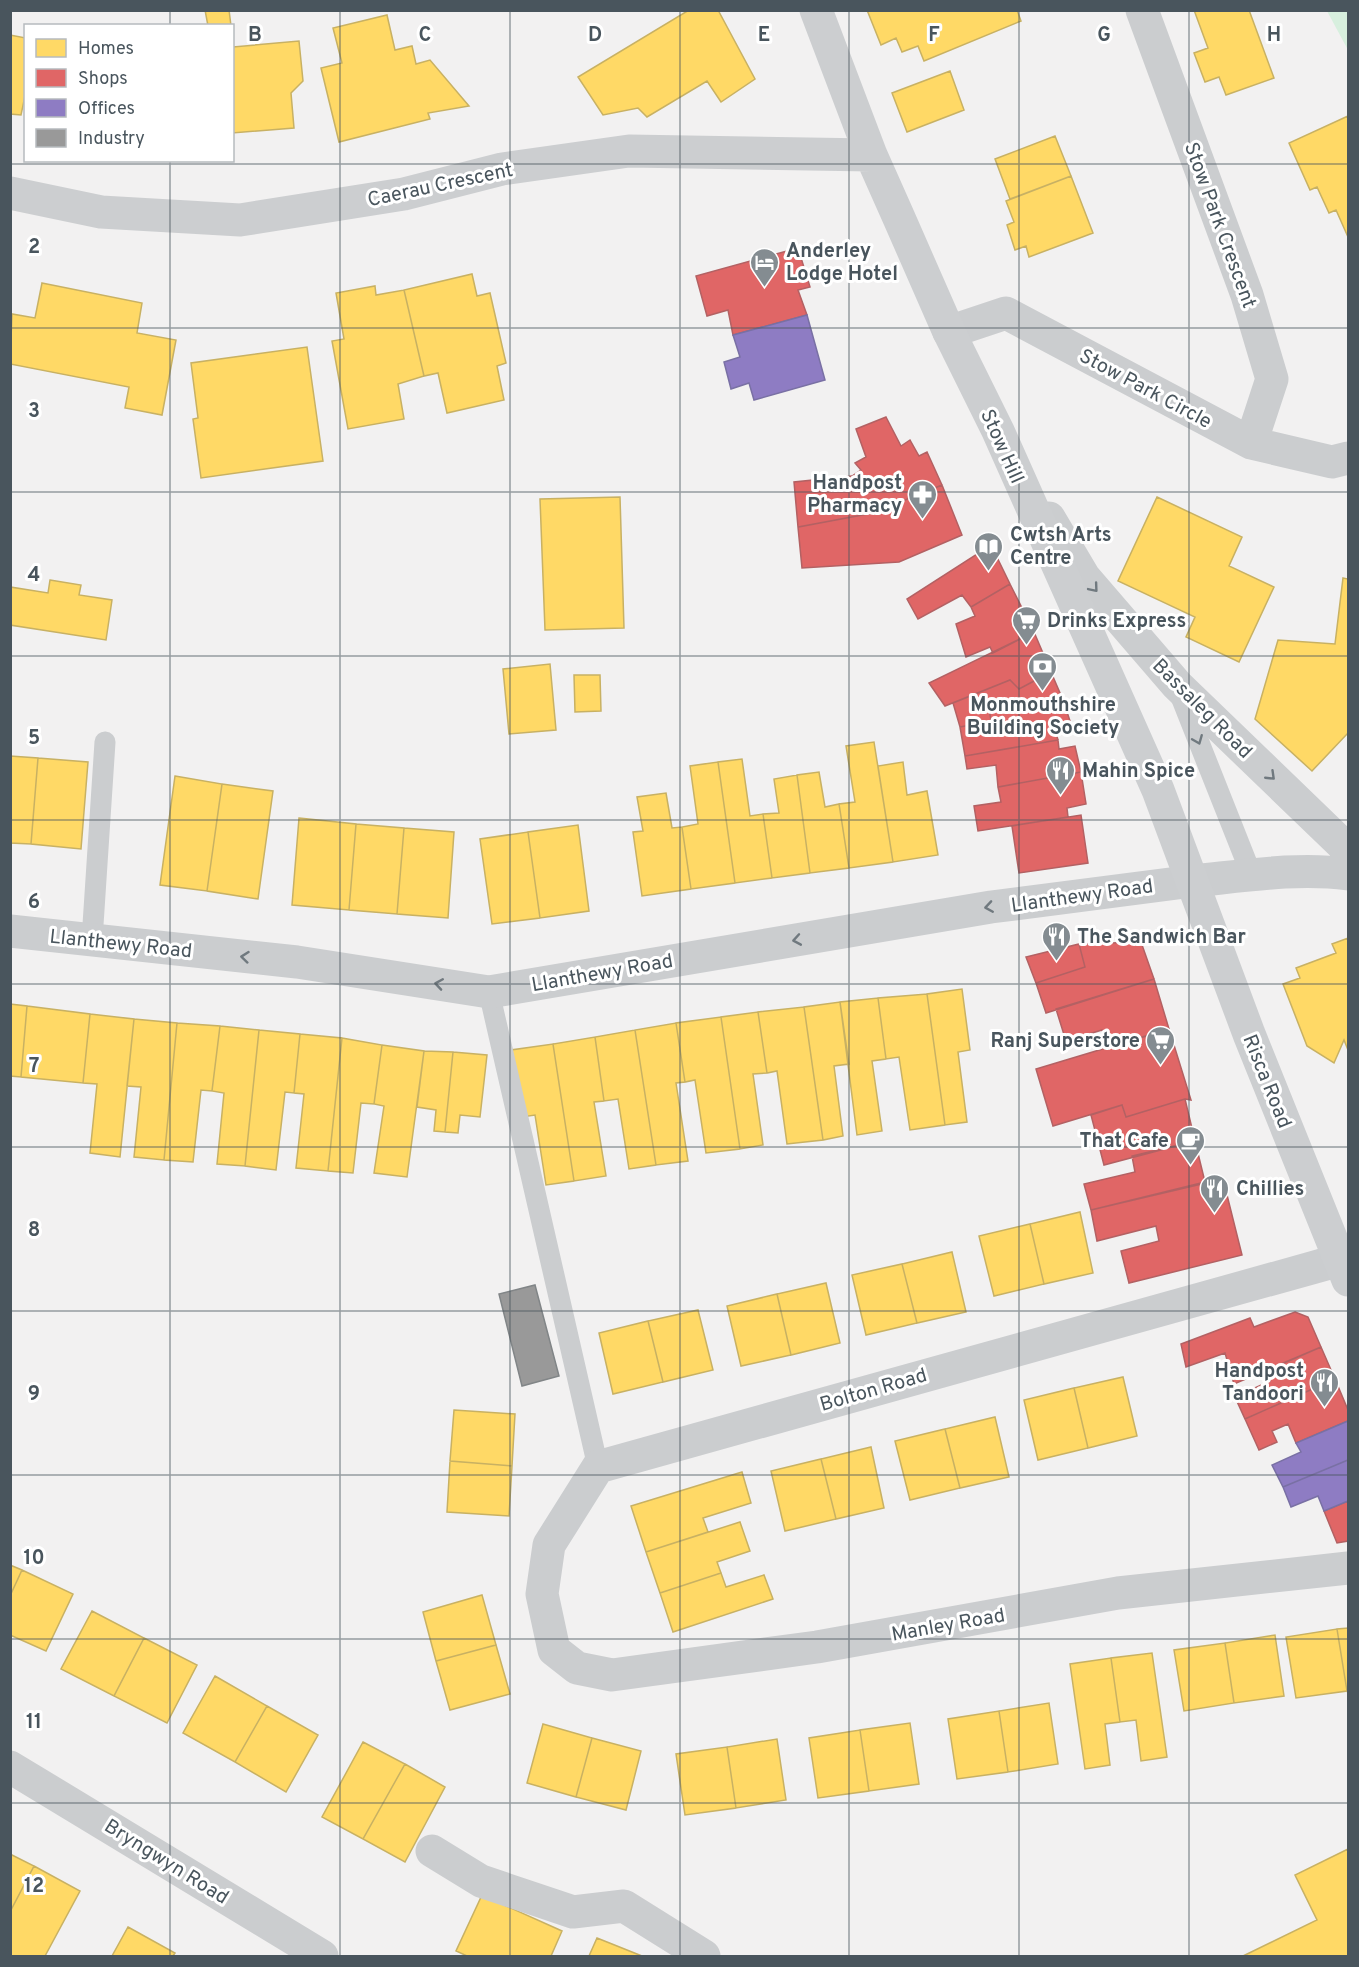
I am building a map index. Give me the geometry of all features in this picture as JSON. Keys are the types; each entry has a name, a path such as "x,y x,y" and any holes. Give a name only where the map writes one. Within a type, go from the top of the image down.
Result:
{"main road":[{"name":"Stow Hill","path":"816,10 872,155 949,332 998,431 1158,790 1193,880"},
{"name":"Caerau Crescent","path":"10,193 101,212 240,220 405,194 502,169 629,151 872,155"},
{"name":"Risca Road","path":"1193,880 1249,1034 1344,1270"}],"street":[{"name":"Stow Park Crescent","path":"1142,10 1247,295 1272,379 1251,442"},
{"name":"Stow Park Circle","path":"949,332 1006,314 1251,442 1332,462 1348,458"},
{"name":"Bassaleg Road","path":"998,431 1084,577 1177,685 1348,850"},
{"path":"1193,880 1334,872 1348,874"},
{"name":"Llanthewy Road","path":"10,931 297,962 489,992 991,907 1193,880"},
{"name":"Bolton Road","path":"598,1467 1344,1270"},
{"name":"Manley Road","path":"598,1467 549,1545 542,1594 554,1650 577,1668 612,1675 817,1647 1118,1593 1348,1568"},
{"name":"Bryngwyn Road","path":"10,1767 49,1788 322,1956"},
{"path":"432,1851 481,1881 573,1912 624,1906 704,1956"}],"lane":[{"path":"1177,685 1252,876"},
{"path":"92,940 105,742"},
{"path":"489,992 598,1467"}],"green space":[{"path":"1327,11 1348,11 1348,50"}],"building: Homes":[{"path":"205,10 229,10 231,24 208,24"},
{"path":"689,10 718,10 755,79 721,102 707,81 647,117 638,108 603,115 578,77"},
{"path":"867,10 1017,10 1021,21 924,61 918,46 902,52 896,38 881,45"},
{"path":"1194,10 1249,10 1274,78 1226,95 1219,77 1205,82 1194,53 1208,48"},
{"path":"387,15 395,50 412,46 416,64 430,60 469,106 428,113 430,119 339,142 321,68 342,63 333,28"},
{"path":"10,35 24,38 24,101 21,115 10,114"},
{"path":"299,41 303,81 291,93 294,128 234,133 234,47"},
{"path":"950,71 964,110 907,132 892,93"},
{"path":"1348,116 1348,237 1336,210 1329,213 1317,187 1310,190 1289,143"},
{"path":"1055,136 1071,176 1010,199 995,159"},
{"path":"1071,176 1093,233 1029,257 1026,246 1015,250 1007,225 1014,222 1006,201"},
{"path":"472,274 477,296 490,293 506,363 497,366 504,400 447,413 438,373 424,376 404,290"},
{"path":"42,283 142,303 137,333 176,340 162,415 125,408 129,387 10,364 12,314 35,318"},
{"path":"375,286 376,295 404,290 424,376 398,384 404,419 348,429 332,341 344,339 336,293"},
{"path":"307,347 323,461 201,478 193,419 198,418 191,363"},
{"path":"620,497 624,628 545,630 540,499"},
{"path":"1157,497 1242,537 1229,566 1274,587 1239,662 1186,637 1195,617 1118,581"},
{"path":"1343,578 1348,579 1348,733 1312,771 1255,719 1278,640 1335,644"},
{"path":"50,580 81,585 79,595 112,600 106,640 10,625 10,587 48,593"},
{"path":"550,664 556,730 509,734 503,669"},
{"path":"574,675 600,675 601,711 575,712"},
{"path":"874,742 893,862 849,868 839,804 855,802 846,746"},
{"path":"10,756 38,758 31,844 10,843"},
{"path":"38,758 88,762 81,849 31,844"},
{"path":"742,759 750,816 763,814 772,878 735,883 718,762"},
{"path":"718,762 735,883 691,889 682,827 698,824 690,766"},
{"path":"903,762 907,795 927,791 938,855 893,862 878,766"},
{"path":"819,772 825,807 839,804 849,868 810,873 797,775"},
{"path":"797,775 810,873 772,878 763,814 779,813 774,779"},
{"path":"175,776 222,784 207,891 160,885"},
{"path":"222,784 273,791 258,899 207,891"},
{"path":"666,793 672,828 682,827 691,889 642,896 633,832 643,831 637,797"},
{"path":"299,818 356,824 349,910 292,905"},
{"path":"356,824 404,828 397,914 349,910"},
{"path":"578,825 589,911 540,918 528,832"},
{"path":"404,828 454,832 448,918 397,914"},
{"path":"528,832 540,918 492,924 480,839"},
{"path":"1348,938 1348,1050 1344,1040 1334,1063 1307,1046 1283,984 1300,978 1296,968 1336,953 1332,944"},
{"path":"962,989 970,1050 958,1052 967,1122 945,1125 927,994"},
{"path":"927,994 945,1125 910,1130 899,1057 886,1059 878,998"},
{"path":"878,998 886,1059 872,1061 882,1131 857,1135 840,1002"},
{"path":"840,1002 849,1064 834,1066 843,1136 823,1140 804,1007"},
{"path":"10,1004 27,1006 21,1077 10,1076"},
{"path":"27,1006 90,1014 83,1083 21,1077"},
{"path":"804,1007 823,1140 787,1144 777,1071 767,1073 758,1012"},
{"path":"758,1012 767,1073 753,1074 763,1145 740,1149 721,1017"},
{"path":"90,1014 134,1019 120,1157 90,1153 97,1084 83,1083"},
{"path":"721,1017 740,1149 706,1153 695,1080 685,1082 676,1023"},
{"path":"134,1019 177,1023 164,1160 134,1157 141,1087 127,1086"},
{"path":"177,1023 220,1026 212,1091 201,1090 193,1162 164,1160"},
{"path":"676,1023 685,1082 676,1083 688,1161 656,1165 635,1030"},
{"path":"220,1026 259,1030 245,1166 217,1164 224,1093 212,1091"},
{"path":"259,1030 300,1034 294,1093 285,1092 276,1170 245,1166"},
{"path":"635,1030 656,1165 629,1169 618,1099 604,1101 595,1037"},
{"path":"300,1034 342,1038 328,1171 296,1168 304,1094 294,1093"},
{"path":"595,1037 604,1101 594,1102 606,1176 574,1181 553,1044"},
{"path":"342,1038 382,1045 374,1104 361,1103 353,1173 328,1171"},
{"path":"553,1044 574,1181 546,1185 535,1115 522,1117 511,1050"},
{"path":"382,1045 424,1051 407,1177 374,1173 384,1106 374,1104"},
{"path":"424,1051 453,1052 445,1132 434,1131 436,1110 417,1107"},
{"path":"453,1052 487,1055 480,1117 460,1115 458,1133 445,1132"},
{"path":"1080,1212 1093,1273 1044,1284 1030,1224"},
{"path":"1030,1224 1044,1284 994,1296 979,1236"},
{"path":"952,1252 966,1312 917,1323 902,1264"},
{"path":"902,1264 917,1323 866,1335 852,1275"},
{"path":"826,1283 840,1343 791,1355 777,1294"},
{"path":"777,1294 791,1355 741,1366 727,1306"},
{"path":"698,1310 713,1370 663,1382 648,1321"},
{"path":"648,1321 663,1382 613,1394 599,1333"},
{"path":"1123,1377 1137,1436 1088,1448 1074,1388"},
{"path":"1074,1388 1088,1448 1038,1460 1024,1400"},
{"path":"454,1410 515,1414 512,1466 450,1461"},
{"path":"995,1417 1009,1477 960,1488 945,1429"},
{"path":"945,1429 960,1488 910,1500 895,1441"},
{"path":"871,1447 884,1508 836,1519 821,1459"},
{"path":"821,1459 836,1519 785,1531 771,1471"},
{"path":"450,1461 512,1466 509,1516 447,1512"},
{"path":"742,1472 751,1503 703,1518 708,1532 646,1552 631,1506"},
{"path":"740,1522 750,1551 717,1562 721,1573 660,1593 646,1552"},
{"path":"10,1565 22,1570 10,1596"},
{"path":"22,1570 73,1594 46,1651 10,1635 10,1596"},
{"path":"721,1573 726,1587 764,1575 773,1599 673,1632 660,1593"},
{"path":"482,1595 496,1645 436,1661 423,1612"},
{"path":"92,1611 144,1638 114,1696 61,1669"},
{"path":"1348,1628 1348,1690 1347,1691 1337,1629"},
{"path":"1337,1629 1347,1691 1296,1698 1286,1637"},
{"path":"1275,1635 1284,1696 1234,1703 1225,1643"},
{"path":"144,1638 197,1665 167,1723 114,1696"},
{"path":"1225,1643 1234,1703 1184,1711 1174,1650"},
{"path":"496,1645 510,1694 450,1710 436,1661"},
{"path":"1152,1653 1167,1757 1141,1761 1136,1720 1120,1722 1111,1658"},
{"path":"1111,1658 1120,1722 1105,1724 1110,1765 1085,1769 1070,1664"},
{"path":"215,1676 267,1706 235,1762 183,1733"},
{"path":"1049,1703 1058,1764 1008,1772 999,1711"},
{"path":"267,1706 318,1735 286,1792 235,1762"},
{"path":"999,1711 1008,1772 957,1779 948,1719"},
{"path":"910,1723 919,1784 869,1791 860,1730"},
{"path":"543,1724 592,1738 576,1797 527,1783"},
{"path":"860,1730 869,1791 818,1798 809,1738"},
{"path":"592,1738 641,1751 626,1810 576,1797"},
{"path":"777,1739 786,1800 736,1808 727,1747"},
{"path":"363,1742 405,1764 363,1839 322,1817"},
{"path":"727,1747 736,1808 685,1815 676,1754"},
{"path":"405,1764 445,1787 405,1862 363,1839"},
{"path":"1348,1849 1348,1956 1243,1956 1317,1920 1295,1875"},
{"path":"10,1854 34,1866 10,1912"},
{"path":"34,1866 80,1891 45,1956 10,1956 10,1912"},
{"path":"482,1895 562,1931 551,1956 467,1956 456,1951"},
{"path":"128,1927 175,1953 173,1956 112,1956"},
{"path":"597,1938 642,1956 589,1956"}],"building: Shops":[{"path":"798,248 810,287 798,290 807,315 733,335 728,310 707,316 696,276"},
{"path":"886,417 901,446 910,440 919,456 927,452 942,485 873,513 798,527 794,482 852,476 861,470 855,463 866,457 856,429"},
{"path":"942,485 962,535 899,562 802,568 798,527 873,513"},
{"path":"991,545 1010,584 971,607 962,595 918,619 907,599"},
{"path":"1010,584 1034,632 993,653 990,647 966,657 956,624 975,616 971,607"},
{"path":"1034,632 1051,672 1019,689 1010,680 945,706 929,683"},
{"path":"1051,672 1063,700 989,709 991,721 960,727 953,703 1010,680 1019,689"},
{"path":"1063,700 1073,730 1056,733 1058,740 965,756 960,727 991,721 989,709"},
{"path":"1058,740 1059,749 1075,746 1081,772 998,787 996,765 967,769 965,756"},
{"path":"1081,772 1086,804 1067,808 1068,817 978,831 974,806 1001,802 998,787"},
{"path":"1081,815 1088,863 1019,873 1012,826"},
{"path":"1141,942 1154,979 1046,1013 1036,983 1085,967 1079,944"},
{"path":"1079,944 1085,967 1036,983 1026,957"},
{"path":"1154,979 1169,1029 1108,1048 1102,1030 1066,1041 1056,1009"},
{"path":"1169,1029 1191,1100 1185,1099 1126,1117 1122,1105 1053,1126 1036,1069"},
{"path":"1185,1099 1195,1141 1104,1165 1091,1115 1122,1105 1126,1117"},
{"path":"1195,1141 1205,1182 1091,1210 1084,1184 1135,1172 1132,1156"},
{"path":"1223,1179 1242,1255 1129,1283 1121,1251 1159,1241 1156,1226 1097,1241 1091,1210"},
{"path":"1295,1312 1308,1317 1321,1347 1234,1384 1225,1353 1186,1367 1181,1344 1250,1318 1254,1327"},
{"path":"1321,1347 1335,1379 1245,1419 1235,1397 1270,1381 1266,1371"},
{"path":"1335,1379 1348,1410 1348,1421 1296,1443 1288,1424 1272,1431 1277,1442 1259,1450 1245,1419"},
{"path":"1348,1501 1348,1541 1337,1543 1324,1511"}],"building: Offices":[{"path":"807,315 825,380 754,400 749,383 731,389 724,362 740,357 733,335"},
{"path":"1348,1421 1348,1460 1283,1487 1272,1465 1301,1452 1296,1443"},
{"path":"1348,1460 1348,1501 1324,1511 1318,1496 1291,1507 1283,1487"}],"building: Industry":[{"path":"535,1285 559,1376 522,1386 499,1294"}],"place":[{"name":"Anderley Lodge Hotel","path":"765,288"},
{"name":"Handpost Pharmacy","path":"923,520"},
{"name":"Cwtsh Arts Centre","path":"989,572"},
{"name":"Drinks Express","path":"1026,646"},
{"name":"Monmouthshire Building Society","path":"1043,692"},
{"name":"Mahin Spice","path":"1061,796"},
{"name":"The Sandwich Bar","path":"1056,962"},
{"name":"Ranj Superstore","path":"1161,1066"},
{"name":"That Cafe","path":"1190,1166"},
{"name":"Chillies","path":"1215,1214"},
{"name":"Handpost Tandoori","path":"1325,1408"}]}
